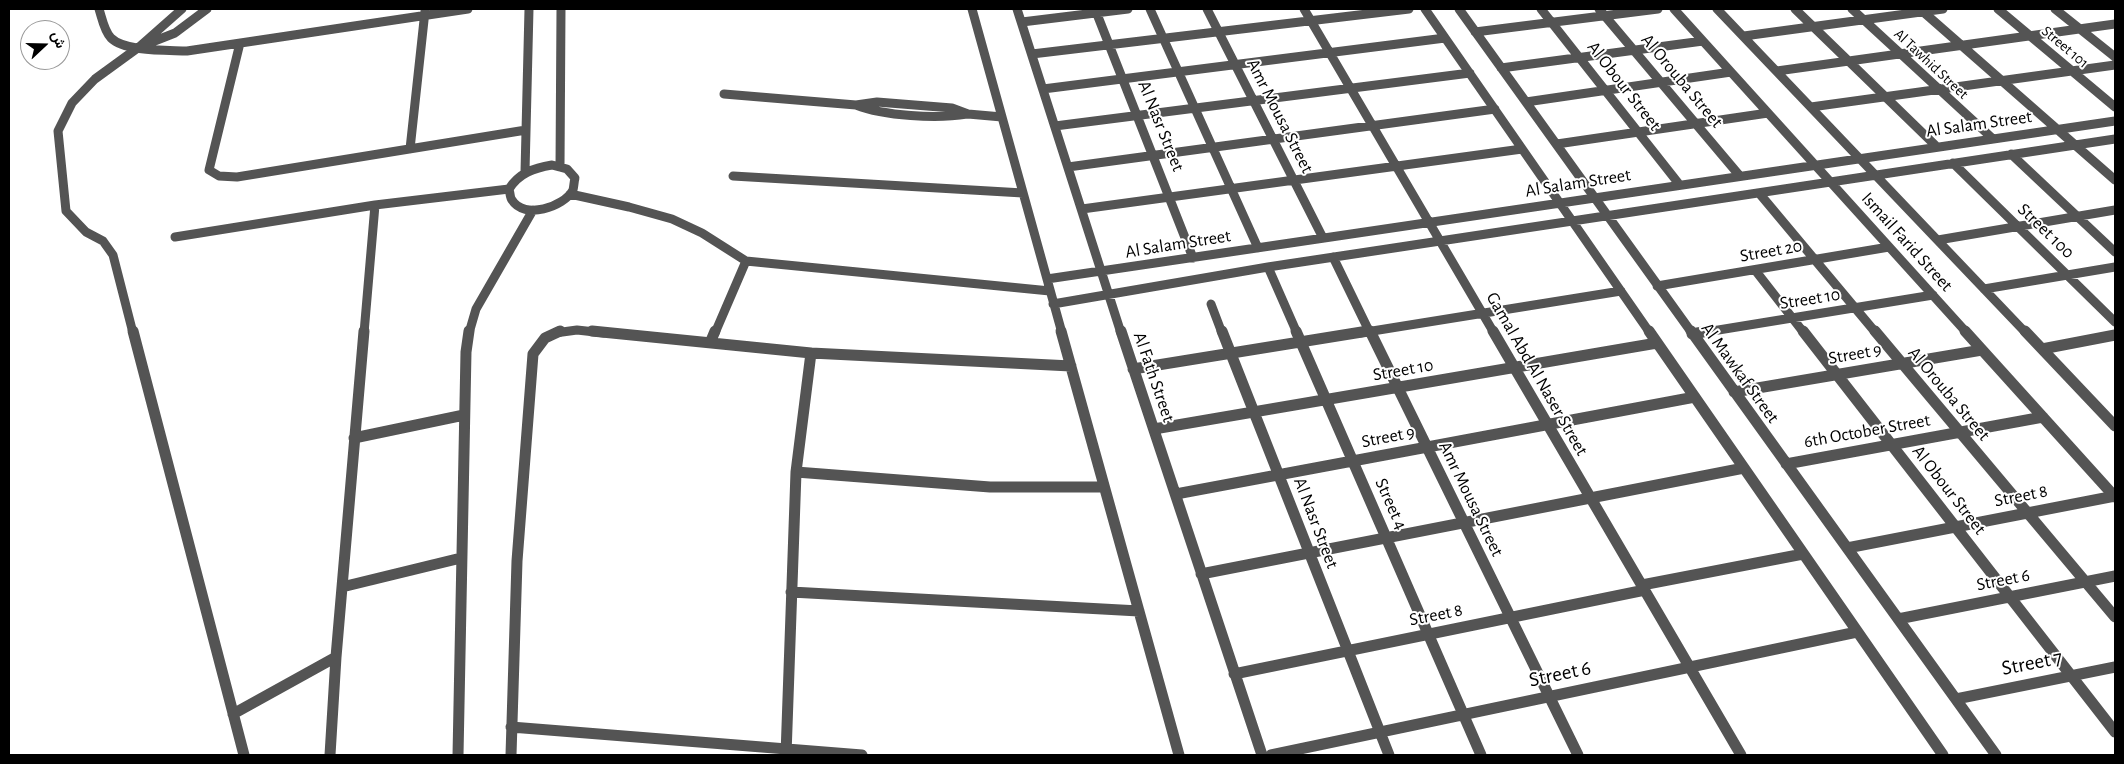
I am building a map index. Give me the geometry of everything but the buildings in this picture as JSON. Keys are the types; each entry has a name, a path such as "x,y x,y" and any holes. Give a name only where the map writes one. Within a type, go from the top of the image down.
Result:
{"street":[{"path":"99,9 110,37 120,43 157,50 187,51 240,44 425,12 468,9"},
{"path":"182,9 138,47 95,79 72,103 58,131 62,185 66,211 86,232 103,241 113,255 244,755"},
{"path":"138,47 175,33 207,9"},
{"path":"525,172 529,9"},
{"path":"560,166 561,9"},
{"path":"972,9 1179,755"},
{"name":"Al Fath Street","path":"1018,9 1133,369 1262,755"},
{"path":"1022,22 1096,11 1128,9"},
{"path":"1150,9 1258,248"},
{"name":"Amr Mousa Street","path":"1207,9 1322,238"},
{"name":"Gamal Abd Al Naser Street","path":"1304,9 1690,667 1737,754"},
{"path":"1032,54 1409,9"},
{"path":"1425,9 1943,755"},
{"name":"Al Mawkaf Street","path":"1459,9 1557,144 1606,216 1996,755"},
{"name":"Al Obour Street","path":"1541,9 1679,184"},
{"path":"1475,32 1552,22 1602,12 1658,9"},
{"name":"Ismail Farid Street","path":"1674,9 2115,496"},
{"name":"Ismail Farid Street","path":"1718,9 1984,289 2110,415 2115,426"},
{"path":"1795,9 1936,146"},
{"name":"Al Tawhid Street","path":"1852,9 1992,138"},
{"path":"1744,36 1864,20 1922,10 1943,9"},
{"name":"Street 101","path":"1998,9 2115,107"},
{"path":"2054,9 2115,57"},
{"path":"1922,10 2115,180"},
{"name":"Al Nasr Street","path":"1096,11 1193,258"},
{"path":"410,149 425,12"},
{"name":"Al Orouba Street","path":"1602,12 1740,175"},
{"path":"1777,71 2115,24"},
{"path":"1043,89 1446,38"},
{"path":"1501,68 1703,41"},
{"path":"240,44 209,170 213,174 237,177 526,130"},
{"path":"1811,107 2115,65"},
{"path":"1526,102 1731,72"},
{"path":"1055,126 1470,73"},
{"path":"724,94 856,105 871,112 948,118 968,114 1002,117"},
{"path":"1068,167 1495,110"},
{"path":"1557,144 1768,113"},
{"name":"Al Salam Street","path":"1047,279 1814,164 2115,121"},
{"name":"Al Salam Street","path":"1053,304 1268,267 2115,139"},
{"path":"1082,209 1522,149"},
{"path":"2011,154 2115,252"},
{"name":"Street 100","path":"1953,163 2115,322"},
{"path":"543,166 560,166 567,169 575,178 574,189 558,204 533,210 513,204 510,200 509,189 512,183 525,172 543,166"},
{"path":"734,176 1023,192"},
{"path":"175,236 375,205 509,189"},
{"name":"Al Orouba Street","path":"1759,193 2115,617"},
{"path":"570,194 642,211 685,225 718,241 746,261 1050,291"},
{"path":"330,755 336,657 375,205"},
{"path":"458,755 464,415 466,352 469,329 476,309 533,210"},
{"path":"1938,240 2115,210"},
{"name":"Street 20","path":"1657,286 1889,247"},
{"name":"Amr Mousa Street","path":"1333,258 1578,755"},
{"path":"710,343 746,261"},
{"name":"Street 4","path":"1268,267 1481,755"},
{"path":"1984,289 2115,267"},
{"name":"Al Obour Street","path":"1754,270 2115,732"},
{"path":"1133,369 1621,291"},
{"name":"Street 10","path":"1692,334 1933,295"},
{"name":"Al Nasr Street","path":"1211,304 1389,755"},
{"path":"511,755 517,560 533,354 539,342 562,330 577,330 811,353 1071,366"},
{"path":"2042,349 2115,335"},
{"name":"Street 10","path":"1154,429 1657,343"},
{"name":"Street 9","path":"1734,392 1982,350"},
{"path":"786,753 796,472 811,353"},
{"name":"Street 9","path":"1176,494 1695,397"},
{"path":"354,438 464,415"},
{"name":"6th October Street","path":"1786,464 2043,417"},
{"path":"1201,574 1744,468"},
{"path":"796,472 990,487 1104,486"},
{"name":"Street 8","path":"1847,548 2115,496"},
{"name":"Street 8","path":"1234,674 1510,618 1803,554"},
{"path":"342,588 461,558"},
{"name":"Street 6","path":"1898,619 2115,576"},
{"path":"791,592 1140,611"},
{"name":"Street 6","path":"1271,755 1857,632"},
{"path":"233,714 336,657"},
{"name":"Street 7","path":"1956,699 2115,667"},
{"path":"511,727 786,753 862,755"}]}
